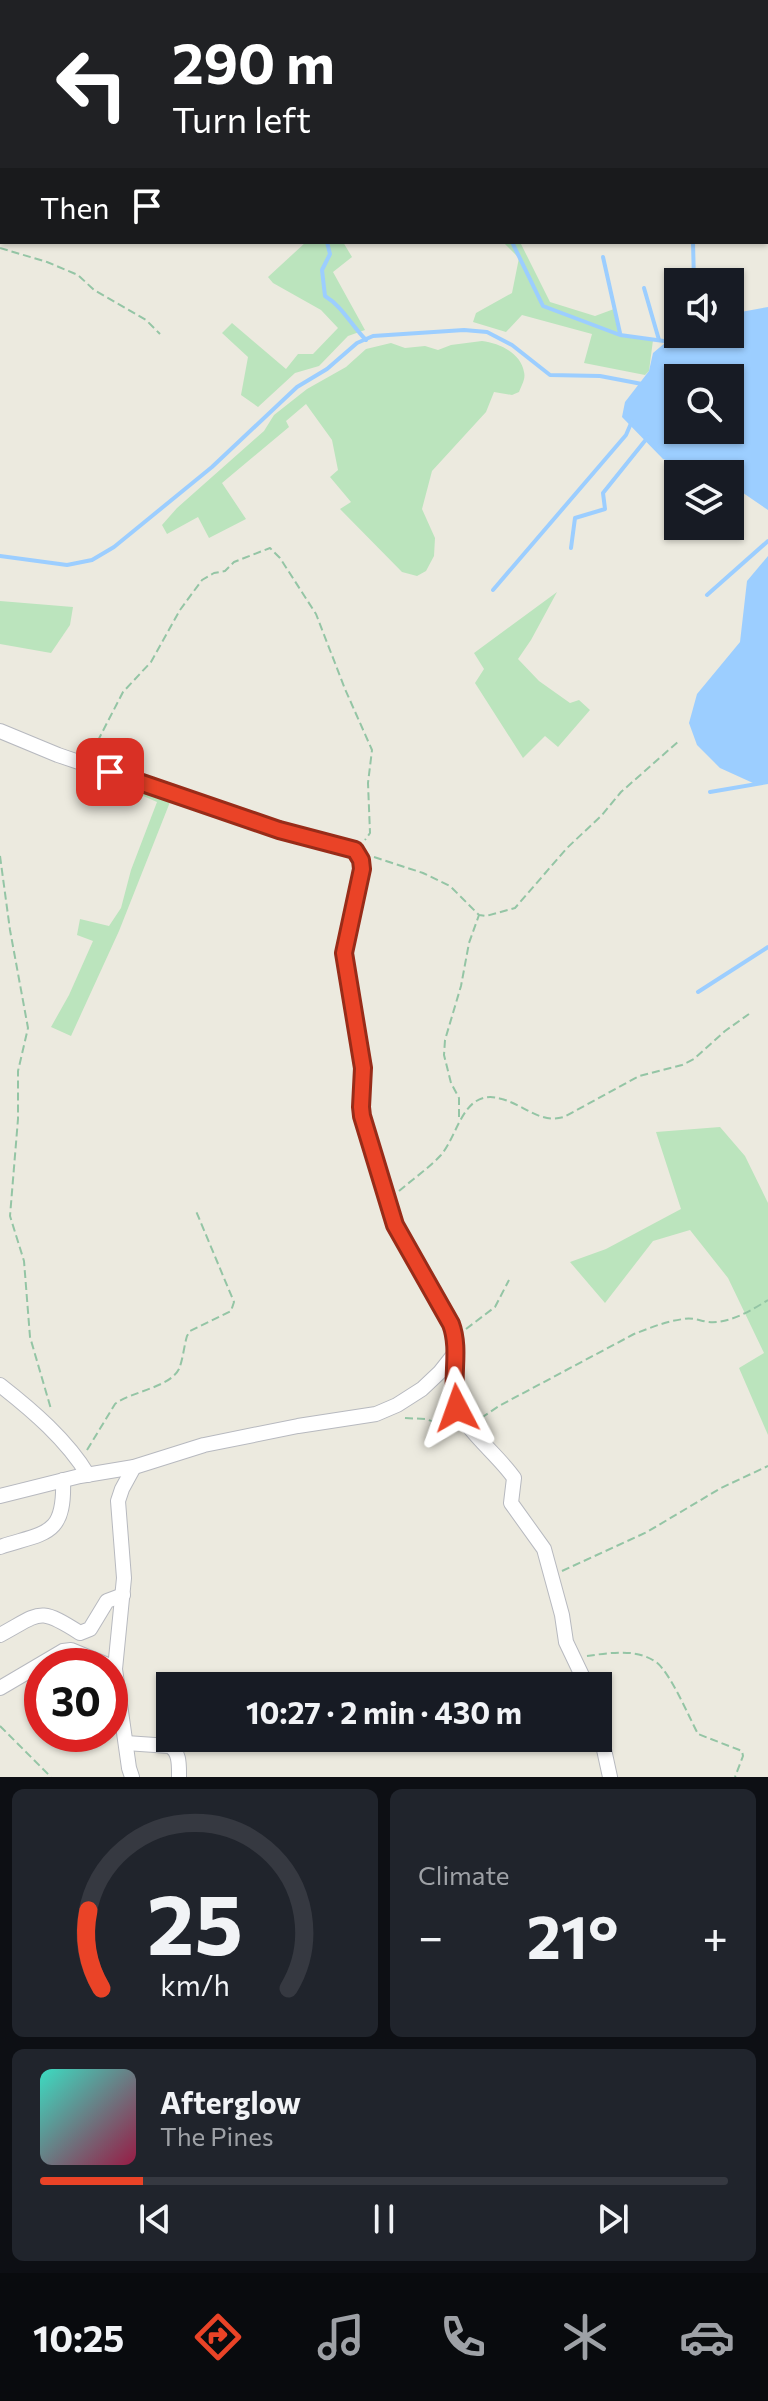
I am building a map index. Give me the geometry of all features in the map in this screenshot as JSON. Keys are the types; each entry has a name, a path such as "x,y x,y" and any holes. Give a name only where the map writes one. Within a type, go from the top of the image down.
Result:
{"street":[{"path":"0,731 279,830 355,850 362,869 344,953 363,1068 361,1107 395,1225 451,1324 455,1337 454,1396 457,1408 469,1427 514,1478 511,1503 541,1543 552,1575 566,1642 580,1672"},
{"path":"0,1496 134,1467 204,1445 376,1414 422,1389 455,1353"},
{"path":"0,1385 29,1407 79,1460 88,1475"},
{"path":"115,1648 124,1578 118,1501 134,1467"},
{"path":"0,1547 45,1534 55,1525 64,1498 63,1480"},
{"path":"0,1635 34,1616 44,1614 80,1633 85,1632 107,1601 123,1595"},
{"path":"0,1688 24,1674"},
{"path":"128,1743 174,1748 179,1777"},
{"path":"128,1752 132,1777"},
{"path":"605,1752 610,1777"}],"path":[{"path":"0,248 78,275 94,290 146,320 160,334"},
{"path":"86,764 123,692 151,662 180,610 202,580 225,571 234,562 270,548 280,558 316,614 372,750 368,783 370,833 355,850 423,873 450,886 479,915 515,908 560,854 602,815 621,792 680,740"},
{"path":"0,856 28,1028 18,1071 10,1216 24,1261 30,1337 52,1411"},
{"path":"387,1201 441,1155 450,1143 459,1118 459,1098 451,1083 444,1055 445,1040 479,915"},
{"path":"459,1118 487,1095 510,1101 544,1118 554,1120 564,1117 639,1076 694,1059 749,1014"},
{"path":"79,1460 115,1404 171,1378 178,1370 190,1331 231,1311 234,1302 196,1211"},
{"path":"455,1337 495,1307 509,1280"},
{"path":"566,1370 628,1337 658,1325 687,1318 711,1323 723,1321 768,1300"},
{"path":"552,1575 647,1532 721,1488 768,1466"},
{"path":"574,1659 615,1651 658,1663 698,1734 741,1750 743,1756 735,1777"},
{"path":"0,1726 51,1777"}],"green space":[{"path":"304,244 344,244 352,257 333,272 365,330 348,336 319,366 295,373 258,407 241,395 248,357 222,333 232,323 286,369 298,354 313,354 338,328 321,310 273,283 268,277"},
{"path":"505,244 521,244 550,302 595,316 614,309 620,335 653,340 649,371 645,375 584,363 592,334 522,315 506,332 473,322 476,313 512,293 519,258"},
{"path":"482,341 514,354 522,365 524,380 519,392 512,395 494,392 486,412 432,471 422,509 435,538 434,556 426,571 417,576 402,572 340,509 351,502 330,477 338,470 332,440 306,404 286,421 289,427 222,483 246,519 209,538 198,517 167,534 162,525 177,508 264,431 274,415 307,389 346,367 366,349 391,343 405,348 425,346 438,350"},
{"path":"557,592 518,659 539,681 570,703 579,700 590,710 558,747 545,736 523,758 475,683 484,669 474,653"},
{"path":"0,601 73,607 70,625 51,653 0,644"},
{"path":"135,784 172,797 119,931 71,1036 51,1027 93,941 77,935 80,919 109,926 121,908 131,870 157,802 134,792"},
{"path":"720,1127 745,1156 768,1203 768,1435 739,1368 764,1353 728,1278 690,1230 653,1241 605,1303 570,1262 606,1249 681,1209 656,1132"}],"water":[{"path":"768,307 768,510 744,494 744,460 666,460 622,417 625,402 649,371 653,353 664,344 664,348 744,348 744,311"},
{"path":"768,556 768,782 753,783 720,768 697,745 689,723 697,694 740,642 747,581"}],"waterway":[{"path":"328,244 330,254 322,270 325,296 366,340"},
{"path":"513,244 543,306 620,335 664,341"},
{"path":"693,244 694,268"},
{"path":"603,257 620,333"},
{"path":"644,288 659,340"},
{"path":"0,556 67,565 92,560 114,547 212,467 297,387 327,369 357,343 373,336 464,330 487,332 512,345 550,375 600,376 642,384"},
{"path":"493,590 626,435 632,421"},
{"path":"571,548 575,518 605,509 603,493 648,437"},
{"path":"707,595 768,541"},
{"path":"710,792 768,782"},
{"path":"698,992 768,947"}],"route":[{"path":"110,772 279,830 355,850 361,860 362,869 344,953 363,1068 362,1116 395,1225 451,1324 456,1348 454,1396 457,1408"}]}
